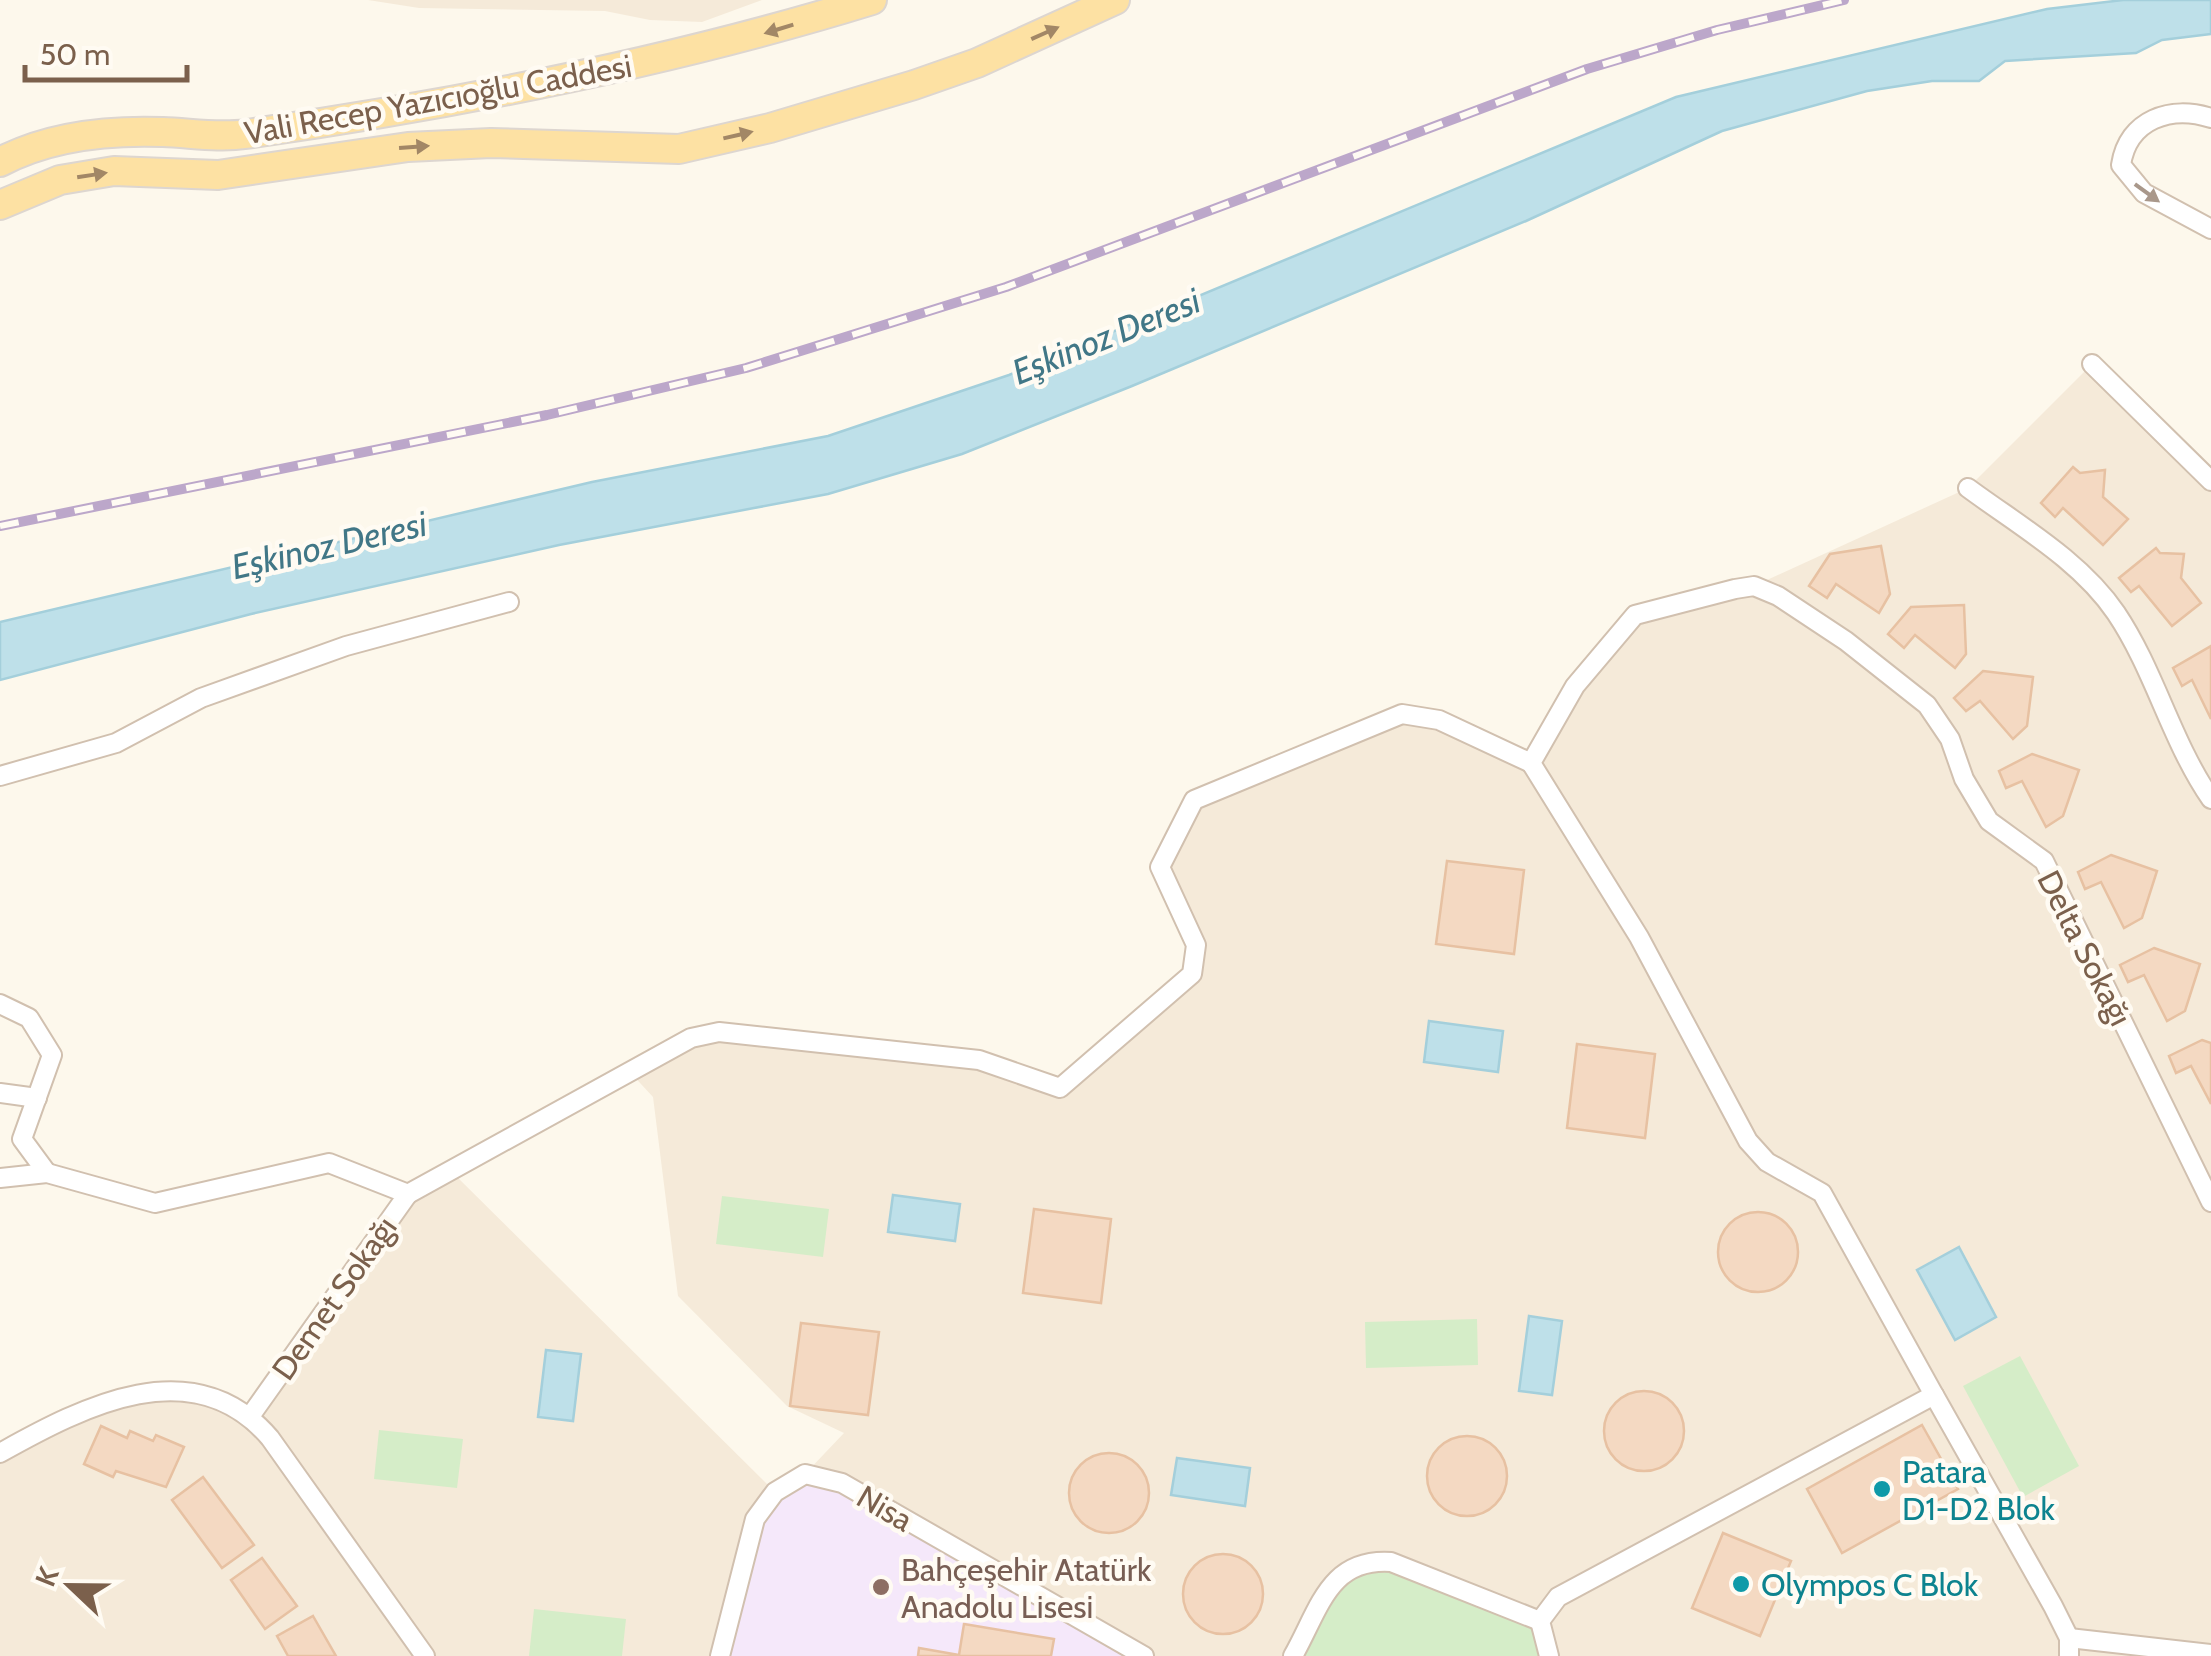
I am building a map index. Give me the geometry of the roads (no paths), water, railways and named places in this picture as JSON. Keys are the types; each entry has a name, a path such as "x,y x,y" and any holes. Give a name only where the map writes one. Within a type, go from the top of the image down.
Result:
{"main road":[{"name":"Vali Recep Yazıcıoğlu Caddesi","path":"0,162 41,143 70,137 161,132 240,135 629,67 726,45 872,0"},
{"name":"Vali Recep Yazıcıoğlu Caddesi","path":"0,205 60,180 114,171 218,175 391,149 474,144 679,149 770,128 914,86 977,63 1115,0"}],"street":[{"path":"2211,118 2186,110 2156,119 2133,133 2121,166 2144,193 2211,229"},
{"path":"2092,364 2211,481"},
{"path":"1968,488 2084,576 2114,611 2145,663 2194,775 2211,799"},
{"name":"Delta Sokağı","path":"1531,763 1575,686 1635,616 1736,588 1754,586 1778,596 1846,641 1927,705 1950,740 1964,779 1989,821 2044,861 2211,1202"},
{"path":"0,776 116,743 201,698 346,646 509,602"},
{"path":"408,1194 691,1038 719,1032 980,1060 1060,1088 1192,974 1196,945 1160,867 1194,800 1402,714 1439,720 1531,763 1640,937 1748,1142 1766,1162 1822,1193 2069,1647 2211,1654"},
{"path":"0,1004 29,1018 52,1055 22,1139 47,1173"},
{"path":"0,1094 37,1098"},
{"name":"Demet Sokağı","path":"0,1178 47,1173 156,1203 328,1163 408,1194 251,1415"},
{"path":"0,1454 133,1393 195,1392 251,1415 425,1656"},
{"path":"1548,1656 1540,1621 1558,1597 1934,1395"},
{"name":"Nisa","path":"720,1656 755,1519 775,1492 805,1474 842,1483 1144,1656"},
{"path":"1293,1656 1342,1571 1364,1560 1391,1562 1540,1621"}],"water":[{"name":"Eşkinoz Deresi","path":"2123,0 2211,0 2211,34 2162,40 2136,53 2005,61 1979,81 1932,81 1867,91 1722,131 1526,221 1132,386 962,454 828,494 559,545 251,614 0,680 0,622 592,482 828,436 1009,375 1676,97 2047,9"},
{"path":"1429,1021 1503,1031 1498,1072 1424,1062"},
{"path":"893,1195 960,1204 955,1241 888,1232"},
{"path":"1959,1247 1996,1317 1955,1340 1917,1270"},
{"path":"1529,1316 1562,1321 1552,1395 1519,1391"},
{"path":"546,1350 581,1354 573,1421 538,1417"},
{"path":"1177,1458 1250,1468 1245,1506 1171,1495"}],"railway":[{"path":"0,526 547,415 746,368 1006,287 1587,69 1717,30 1844,0"}],"place":[{"name":"Patara D1-D2 Blok","path":"1882,1489"},
{"name":"Olympos C Blok","path":"1741,1584"},
{"name":"Bahçeşehir Atatürk Anadolu Lisesi","path":"881,1587"}]}
